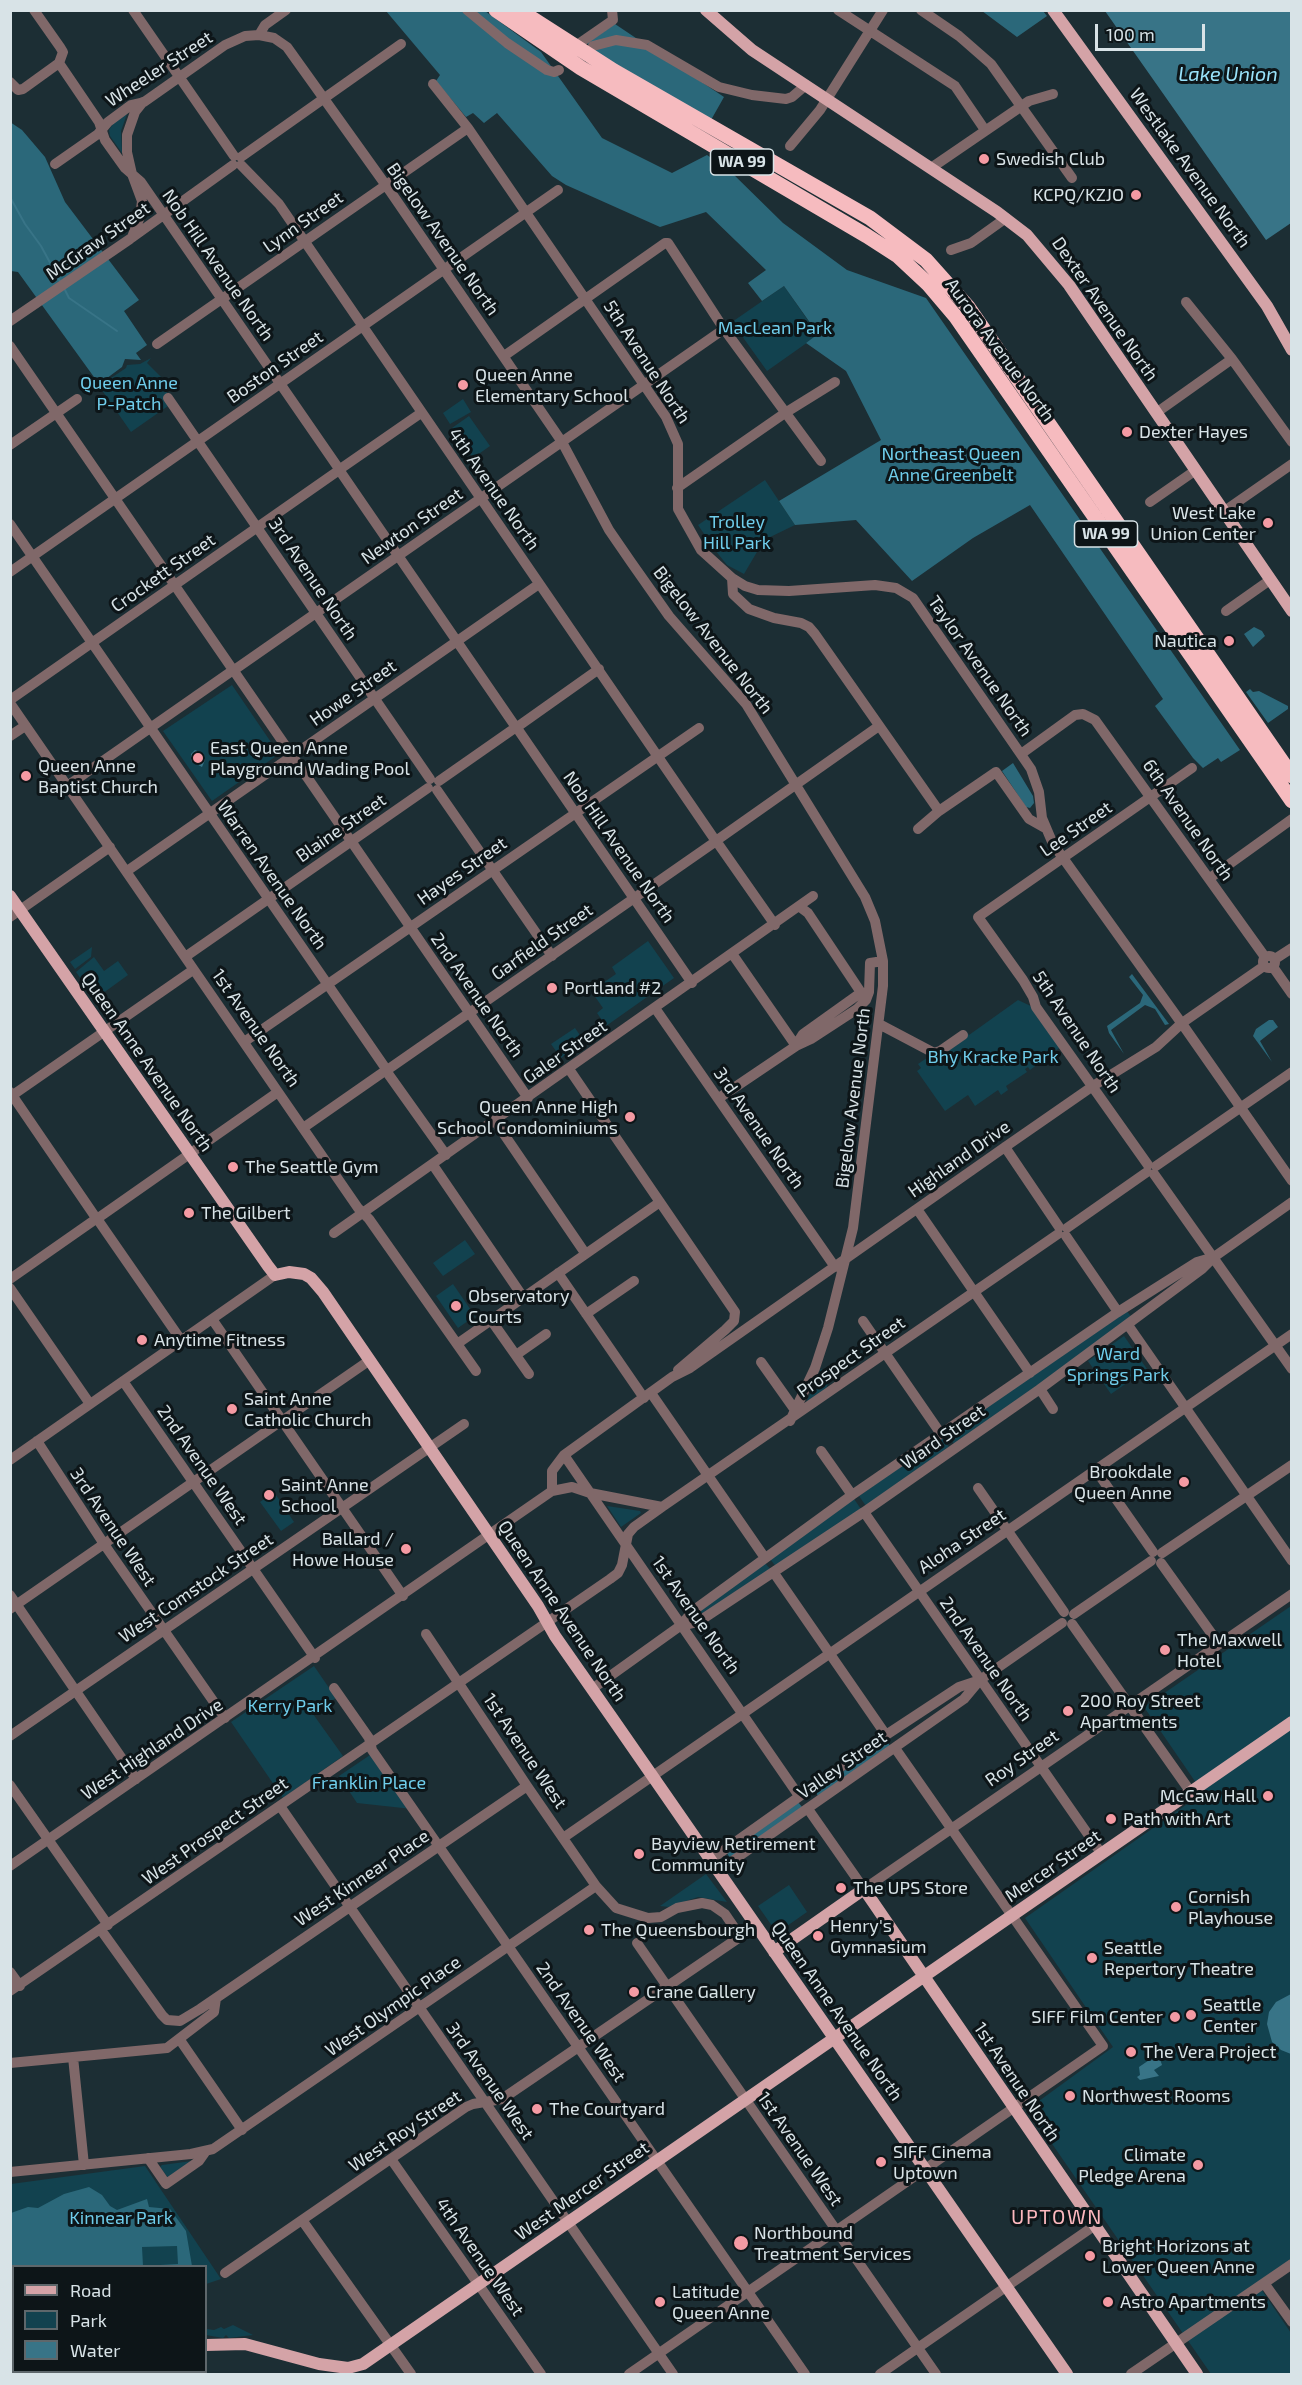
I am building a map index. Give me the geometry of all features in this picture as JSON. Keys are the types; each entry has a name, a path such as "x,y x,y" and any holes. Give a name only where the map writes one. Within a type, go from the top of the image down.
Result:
{"highway":[{"name":"Aurora Avenue North","path":"496,10 581,68 867,236 898,256 928,284 956,317 1292,801"},
{"name":"Aurora Avenue North","path":"523,12 574,46 870,218 913,249 942,275 968,307 1292,776"}],"main road":[{"name":"Dexter Avenue North","path":"706,10 752,50 1006,218 1034,241 1069,285 1292,611"},
{"name":"Westlake Avenue North","path":"1053,10 1267,306 1292,350"},
{"name":"Queen Anne Avenue North","path":"10,896 15,914 104,1033 275,1275 297,1272 311,1278 370,1360 490,1534 592,1689 1067,2374"},
{"name":"Mercer Street","path":"834,2038 1292,1722"},
{"name":"Roy Street","path":"774,1952 864,1889"},
{"name":"1st Avenue North","path":"864,1889 1197,2374"},
{"name":"West Mercer Street","path":"207,2345 256,2345 319,2364 348,2368 363,2364 834,2038"}],"street":[{"name":"Nob Hill Avenue North","path":"34,10 63,52 59,63 102,129 105,140 125,168 141,182 164,215 692,983"},
{"name":"4th Avenue North","path":"132,10 237,161 279,204 775,925"},
{"name":"Wheeler Street","path":"55,164 97,135 108,122 131,105 144,102 225,45 245,36 259,35 265,25 286,10"},
{"path":"467,10 507,43 547,70 554,72 559,70"},
{"path":"838,10 955,86 985,130"},
{"path":"790,146 820,110 883,10"},
{"path":"921,10 983,55 1072,178"},
{"path":"574,46 613,20 613,13"},
{"name":"Bigelow Avenue North","path":"259,35 274,38 287,46 385,184 562,442 609,530 630,562 669,616 746,704 865,897 875,921 883,961 879,1024 853,1228 815,1368 792,1415"},
{"path":"594,46 616,40 647,45 719,87 752,95 786,99 792,97 806,85"},
{"name":"McGraw Street","path":"10,321 108,255 401,44"},
{"path":"14,86 23,89 59,63"},
{"name":"5th Avenue North","path":"433,84 468,128 666,417 678,444 678,509 693,538 712,562 732,578 733,594 749,609 809,627 939,811"},
{"path":"931,168 1029,100 1053,94"},
{"name":"Nob Hill Avenue North","path":"130,239 140,217 142,201 127,152 127,135 135,112 144,102"},
{"name":"Lynn Street","path":"157,344 468,128"},
{"name":"Boston Street","path":"10,572 558,190"},
{"path":"951,250 971,243 1006,218"},
{"path":"504,356 668,243 724,329 821,461"},
{"path":"1186,302 1232,359 1292,442"},
{"name":"Newton Street","path":"67,786 724,329"},
{"name":"2nd Avenue North","path":"10,346 528,1098"},
{"path":"1156,413 1232,359"},
{"path":"677,488 785,413 836,382"},
{"name":"3rd Avenue North","path":"168,398 552,956"},
{"path":"10,445 76,399"},
{"name":"Crockett Street","path":"10,702 421,413"},
{"path":"1223,512 1292,464"},
{"path":"1150,502 1196,470"},
{"name":"Warren Avenue North","path":"10,524 446,1155"},
{"name":"Taylor Avenue North","path":"732,578 745,586 774,592 875,585 891,586 904,591 913,598 1021,754 1036,780 1046,828 1062,858 1182,1023 1292,1181"},
{"path":"1226,611 1270,580"},
{"name":"Howe Street","path":"127,871 539,584"},
{"name":"Blaine Street","path":"185,957 599,669"},
{"name":"1st Avenue North","path":"10,702 303,1128 476,1371"},
{"name":"6th Avenue North","path":"1021,754 1076,716 1083,714 1098,722 1292,994"},
{"path":"10,736 25,726"},
{"name":"Garfield Street","path":"303,1128 879,726"},
{"name":"Hayes Street","path":"244,1042 699,728"},
{"name":"Lee Street","path":"978,917 1192,768"},
{"name":"Taylor Avenue North","path":"939,811 996,772 1029,819 1046,828"},
{"path":"918,829 939,811"},
{"path":"1209,878 1292,819"},
{"path":"15,914 110,847"},
{"name":"Galer Street","path":"334,1233 733,955 813,896"},
{"path":"796,1046 803,1034 859,994 859,989 808,913 800,907"},
{"name":"5th Avenue North","path":"978,917 1023,980 1036,1007 1292,1369"},
{"name":"Highland Drive","path":"552,1491 552,1470 564,1455 672,1377 690,1368 1093,1086 1156,1047 1182,1023 1292,948"},
{"path":"733,955 796,1046"},
{"path":"719,1098 796,1046 857,1009 866,1000 869,992 870,963 883,961"},
{"path":"181,1340 11,1095 194,970"},
{"name":"3rd Avenue North","path":"655,1008 835,1267"},
{"path":"879,1024 934,1053 963,1035"},
{"path":"457,1344 660,1202 569,1069"},
{"name":"Prospect Street","path":"547,1621 618,1573 622,1566 628,1534 634,1527 792,1415 1292,1072"},
{"path":"90,1404 10,1283 278,1092"},
{"path":"495,1121 585,1253"},
{"path":"1005,1147 1118,1312"},
{"path":"433,1165 523,1297"},
{"name":"Highland Drive","path":"660,1202 735,1312 734,1321 681,1366 672,1377"},
{"name":"Ward Street","path":"680,1626 698,1622 864,1512 1040,1389 1202,1269 1214,1257 1292,1202"},
{"path":"917,1209 1030,1373"},
{"name":"Ward Street","path":"592,1689 680,1626 694,1610 852,1495 1118,1312 1197,1262 1214,1257"},
{"path":"558,1273 586,1314 708,1476 765,1558"},
{"path":"10,1460 275,1275"},
{"path":"586,1314 633,1281"},
{"path":"212,1319 402,1596"},
{"path":"491,1320 529,1374"},
{"path":"863,1321 941,1434"},
{"path":"1128,1325 1292,1561"},
{"path":"516,1355 546,1334"},
{"name":"Aloha Street","path":"563,1838 1292,1334"},
{"path":"136,1779 13,1602 104,1544 370,1360"},
{"path":"761,1362 792,1415"},
{"name":"2nd Avenue West","path":"123,1381 315,1658"},
{"path":"1040,1389 1053,1409"},
{"name":"West Comstock Street","path":"10,1736 464,1424"},
{"name":"3rd Avenue West","path":"37,1441 104,1544 225,1718"},
{"path":"821,1451 852,1495"},
{"name":"1st Avenue North","path":"564,1455 799,1796"},
{"name":"Valley Street","path":"718,1871 964,1699 980,1680 1292,1465"},
{"path":"1095,1469 1219,1644"},
{"path":"490,1534 552,1491 572,1487 590,1493 662,1507"},
{"path":"978,1488 1190,1791"},
{"name":"2nd Avenue North","path":"864,1512 1101,1853"},
{"name":"West Highland Drive","path":"10,1866 315,1658 490,1534"},
{"path":"774,1573 886,1735"},
{"name":"Roy Street","path":"864,1889 1292,1594"},
{"name":"West Prospect Street","path":"10,1996 15,1988 547,1621"},
{"name":"1st Avenue West","path":"426,1634 596,1886 616,1908 648,1918 661,1917 677,1908 695,1903 712,1905 725,1914 740,1936"},
{"name":"Valley Street","path":"710,1860 886,1735 959,1687 980,1680"},
{"name":"2nd Avenue West","path":"334,1688 371,1743 372,1750 805,2374"},
{"path":"628,2374 1103,2046 895,1748"},
{"path":"10,1785 49,1840 104,1928"},
{"name":"West Kinnear Place","path":"104,1928 162,2015 167,2020 180,2021 527,1786"},
{"name":"3rd Avenue West","path":"280,1806 673,2374"},
{"name":"1st Avenue North","path":"808,1809 864,1889"},
{"name":"West Olympic Place","path":"10,2172 206,2151 220,2145 596,1886"},
{"name":"West Roy Street","path":"225,2273 466,2107 502,2099 756,1926"},
{"name":"1st Avenue West","path":"637,1943 936,2374"},
{"path":"10,1972 15,1988"},
{"name":"West Kinnear Place","path":"10,2063 167,2048 214,2012 216,1998"},
{"path":"180,2040 242,2130"},
{"path":"73,2057 84,2165"},
{"name":"West Olympic Place","path":"148,2158 166,2184 199,2161 206,2151"},
{"name":"4th Avenue West","path":"391,2159 541,2374"},
{"path":"302,2220 411,2374"},
{"path":"880,2374 1094,2226"},
{"path":"1132,2374 1292,2264"},
{"path":"1264,2283 1292,2322"}],"green space":[{"name":"Northeast Queen Anne Greenbelt","path":"386,11 485,11 541,52 602,138 672,173 707,155 730,171 783,223 847,270 926,298 1240,750 1221,762 1218,758 1203,768 1193,758 1155,706 1163,699 1030,505 973,538 912,581 856,520 795,525 779,501 881,440 846,371 806,343 818,334 784,286 762,301 748,283 766,270 706,212 660,227 566,185 552,176 497,113 484,123 473,113 466,117 436,81 440,75"},
{"path":"982,11 1043,11 1047,16 1017,37"},
{"path":"615,24 724,97 711,120 595,52 587,43"},
{"path":"128,111 121,131 122,153 110,136 109,130 114,122"},
{"path":"10,122 22,130 45,157 65,202 139,300 124,311 147,345 136,353 141,360 125,359 122,367 99,384 18,272 11,271"},
{"name":"MacLean Park","path":"784,286 818,335 767,371 732,322"},
{"name":"Queen Anne P-Patch","path":"151,358 147,363 166,382 168,406 131,432 99,386 126,368 127,365 140,364"},
{"path":"463,399 471,412 450,424 443,413"},
{"path":"469,416 490,446 473,458 452,428"},
{"name":"Trolley Hill Park","path":"765,480 795,525 764,540 744,574 727,565 698,525"},
{"path":"1254,627 1262,631 1265,636 1253,647 1244,634"},
{"path":"232,685 279,754 212,801 163,731"},
{"path":"1250,689 1253,692 1259,691 1288,706 1288,709 1268,723 1246,692"},
{"path":"1013,763 1033,796 1034,803 1030,808 1026,807 1002,771"},
{"path":"648,941 674,978 606,1026 597,1013 603,1008 591,991 616,974 612,967"},
{"path":"92,947 91,957 75,969 70,962"},
{"path":"94,957 104,971 118,961 128,975 95,999 76,972"},
{"path":"1132,974 1169,1024 1165,1025 1155,1009 1145,1005 1111,1030 1124,1054 1109,1033 1107,1026 1140,1003 1143,995 1129,977"},
{"name":"Bhy Kracke Park","path":"1018,1000 1037,1009 1062,1046 1030,1070 1028,1067 1025,1069 1027,1072 1006,1086 1008,1090 1001,1095 998,1090 975,1106 968,1095 945,1111 917,1071 921,1068 918,1064 966,1031 969,1035"},
{"path":"1269,1020 1273,1020 1278,1027 1260,1041 1272,1062 1253,1036 1256,1029"},
{"path":"575,1028 584,1041 561,1058 551,1044"},
{"name":"Observatory Courts","path":"465,1240 475,1254 443,1276 433,1263"},
{"name":"Observatory Courts","path":"453,1284 475,1316 458,1328 436,1296"},
{"path":"1127,1311 1132,1318 955,1445 946,1434"},
{"name":"Ward Springs Park","path":"1124,1336 1147,1369 1111,1394 1088,1361"},
{"path":"821,1369 830,1374 826,1391 804,1408"},
{"path":"942,1437 949,1447 866,1506 859,1496"},
{"path":"274,1492 294,1522 281,1531 260,1502"},
{"path":"854,1499 861,1509 777,1568 770,1559"},
{"path":"607,1506 640,1511 641,1513 621,1527"},
{"path":"765,1563 771,1570 696,1621 690,1619"},
{"name":"Seattle Center","path":"1291,1606 1291,2259 1257,2283 1291,2333 1291,2374 1211,2374 1028,2109 1113,2047 1025,1918 1203,1793 1144,1707"},
{"name":"Kerry Park","path":"314,1666 336,1698 313,1714 343,1756 283,1798 231,1722"},
{"path":"887,1741 890,1746 818,1796 815,1791"},
{"name":"Franklin Place","path":"373,1753 412,1809 357,1803 339,1776"},
{"path":"798,1802 802,1807 730,1858 727,1853"},
{"path":"706,1874 727,1902 698,1897 669,1907 660,1906"},
{"path":"789,1885 807,1912 777,1933 758,1906"},
{"path":"192,2161 169,2179 160,2167 162,2165"},
{"name":"Kinnear Park","path":"145,2166 221,2279 207,2284 207,2265 12,2265 11,2345 11,2184"},
{"name":"Kinnear Park","path":"89,2187 102,2195 110,2206 117,2210 147,2199 149,2207 170,2209 186,2231 192,2265 160,2265 178,2264 177,2246 142,2247 143,2265 12,2265 12,2332 11,2213 28,2207 38,2208 64,2194"},
{"path":"233,2325 253,2335 229,2338 226,2335 223,2338 207,2335 207,2329 214,2330 221,2327 224,2329"},
{"path":"11,2369 12,2373 120,2374 11,2374"}],"water":[{"name":"Lake Union","path":"1105,11 1291,11 1291,223 1266,240"},
{"name":"East Queen Anne Playground Wading Pool","path":"195,750 204,754 205,760 202,767 191,761 191,754"},
{"path":"1292,1994 1291,2054 1281,2050 1272,2042 1267,2024 1269,2012 1276,2002"},
{"path":"1161,2052 1162,2065 1154,2070 1159,2076 1140,2080 1137,2077 1140,2075 1139,2067"}],"waterway":[{"path":"10,197 61,283"},
{"path":"64,288 69,298 117,331"}],"place":[{"name":"Swedish Club","path":"984,159"},
{"name":"KCPQ/KZJO","path":"1136,195"},
{"name":"Queen Anne Elementary School","path":"463,385"},
{"name":"Dexter Hayes","path":"1127,432"},
{"name":"West Lake Union Center","path":"1268,523"},
{"name":"Nautica","path":"1229,641"},
{"name":"East Queen Anne Playground Wading Pool","path":"198,758"},
{"name":"Queen Anne Baptist Church","path":"26,776"},
{"name":"Portland #2","path":"552,988"},
{"name":"Queen Anne High School Condominiums","path":"630,1117"},
{"name":"The Seattle Gym","path":"233,1167"},
{"name":"The Gilbert","path":"189,1213"},
{"name":"Observatory Courts","path":"456,1306"},
{"name":"Anytime Fitness","path":"142,1340"},
{"name":"Saint Anne Catholic Church","path":"232,1409"},
{"name":"Brookdale Queen Anne","path":"1184,1482"},
{"name":"Saint Anne School","path":"269,1495"},
{"name":"Ballard / Howe House","path":"406,1549"},
{"name":"The Maxwell Hotel","path":"1165,1650"},
{"name":"200 Roy Street Apartments","path":"1068,1711"},
{"name":"McCaw Hall","path":"1268,1796"},
{"name":"Path with Art","path":"1111,1819"},
{"name":"Bayview Retirement Community","path":"639,1854"},
{"name":"The UPS Store","path":"841,1888"},
{"name":"Cornish Playhouse","path":"1176,1907"},
{"name":"The Queensbourgh","path":"589,1930"},
{"name":"Henry's Gymnasium","path":"818,1936"},
{"name":"Seattle Repertory Theatre","path":"1092,1958"},
{"name":"Crane Gallery","path":"634,1992"},
{"name":"Seattle Center","path":"1191,2015"},
{"name":"SIFF Film Center","path":"1175,2017"},
{"name":"The Vera Project","path":"1131,2052"},
{"name":"Northwest Rooms","path":"1070,2096"},
{"name":"The Courtyard","path":"537,2109"},
{"name":"SIFF Cinema Uptown","path":"881,2162"},
{"name":"Climate Pledge Arena","path":"1198,2165"},
{"name":"Northbound Treatment Services","path":"741,2243"},
{"name":"Bright Horizons at Lower Queen Anne","path":"1090,2256"},
{"name":"Latitude Queen Anne","path":"660,2302"},
{"name":"Astro Apartments","path":"1108,2302"}],"district":[{"name":"UPTOWN","path":"1057,2217"}]}
